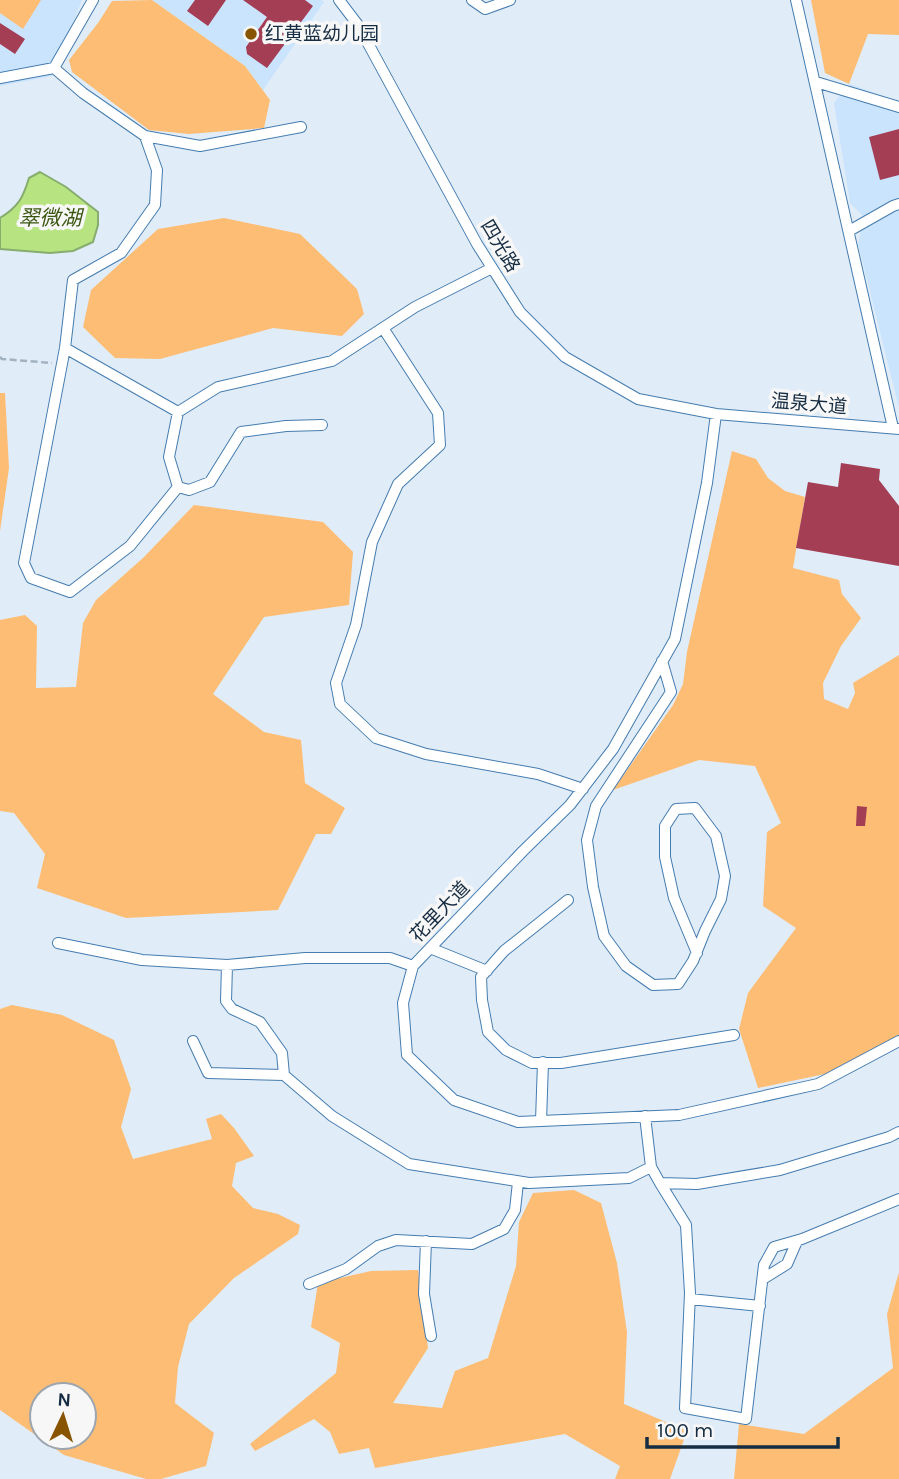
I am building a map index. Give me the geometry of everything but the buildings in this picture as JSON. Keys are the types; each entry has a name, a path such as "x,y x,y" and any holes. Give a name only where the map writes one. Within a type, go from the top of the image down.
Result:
{"street":[{"path":"0,78 54,68 93,0"},
{"name":"四光路","path":"339,0 358,26 477,244 520,312 565,357 638,399 716,414"},
{"path":"472,0 485,9 510,0"},
{"path":"796,0 896,429"},
{"path":"54,68 83,93 145,136 201,146 300,127"},
{"path":"816,82 899,107"},
{"path":"145,136 157,170 155,205 121,253 72,280 65,348 24,563 31,578 70,592 130,546 178,487"},
{"path":"849,231 899,204"},
{"path":"178,487 169,457 178,412 219,387 332,361 415,307 492,268"},
{"path":"383,328 438,413 440,445 398,484 372,541 356,625 336,683 340,704 376,738 426,754 538,774 583,789"},
{"path":"65,348 178,412"},
{"name":"温泉大道","path":"716,414 896,429"},
{"name":"花里大道","path":"716,414 707,483 676,639 613,749 583,789 413,966 403,1003 407,1055 454,1100 518,1122 679,1115 818,1084 899,1041"},
{"path":"178,487 189,490 210,482 241,432 286,426 322,425"},
{"path":"662,661 671,692 596,806 587,840 593,887 604,936 626,967 653,985 678,984 693,961 697,953 705,931 721,899 725,876 716,836 695,808 676,809 665,827 665,857 674,898 697,953"},
{"path":"568,900 504,951 481,977 488,1032 506,1050 532,1063 561,1063 734,1035"},
{"path":"58,943 142,960 227,965 305,958 390,958 413,966"},
{"path":"430,948 487,971"},
{"path":"227,965 226,1001 232,1009 260,1022 282,1053 284,1075"},
{"path":"193,1041 208,1073 284,1075 332,1116 409,1164 529,1183 629,1178 651,1167"},
{"path":"541,1121 543,1062"},
{"path":"645,1116 651,1167 686,1225 690,1299 685,1408 746,1419 764,1265 774,1247 797,1241 899,1199"},
{"path":"660,1183 697,1184 780,1170 899,1132"},
{"path":"309,1284 346,1269 378,1246 396,1240 472,1244 504,1229 515,1210 518,1182"},
{"path":"426,1241 424,1294 431,1336"},
{"path":"763,1279 787,1264 797,1241"},
{"path":"690,1299 760,1306"}],"path":[{"path":"0,357 62,364"}],"shaded area":[{"path":"0,0 82,0 52,76 0,86"},
{"path":"0,0 41,0 23,29 0,13"},
{"name":"红黄蓝幼儿园","path":"152,0 324,2 263,90 245,66"},
{"path":"152,0 245,66 270,100 264,128 189,134 149,130 72,72 69,60 112,1"},
{"path":"811,0 899,0 899,35 868,34 849,84 825,73"},
{"path":"849,84 899,101 899,408 858,244 864,217 850,203 834,103"},
{"path":"224,218 300,234 357,289 364,314 342,336 273,328 160,359 115,358 83,327 91,290 158,229"},
{"path":"0,393 5,393 9,468 0,531"},
{"path":"732,451 756,459 768,478 785,491 805,497 793,568 839,580 842,594 861,618 841,646 823,683 824,699 848,709 855,693 853,683 899,655 899,1035 825,1074 758,1088 739,1029 748,993 796,928 763,906 767,832 781,823 755,766 699,760 613,790 673,705 683,684 687,652"},
{"path":"194,505 323,522 353,552 349,605 264,617 213,694 264,732 301,740 305,783 345,808 331,834 316,834 278,910 126,918 37,888 45,854 14,813 0,811 0,620 25,615 37,626 36,688 76,687 83,623 96,600 144,557"},
{"path":"12,1005 62,1015 114,1040 131,1089 121,1127 133,1159 212,1139 206,1119 221,1114 254,1156 236,1163 232,1186 253,1208 278,1214 300,1225 298,1234 234,1278 189,1324 178,1367 175,1403 214,1433 206,1466 161,1479 146,1479 58,1451 98,1451 98,1381 28,1381 28,1430 0,1410 0,1009"},
{"path":"574,1190 601,1203 617,1263 627,1332 624,1404 687,1431 670,1479 615,1479 620,1466 565,1434 375,1468 369,1448 339,1454 330,1432 314,1419 255,1451 250,1444 336,1373 340,1343 311,1327 318,1283 371,1271 418,1270 428,1348 393,1403 442,1408 455,1371 488,1358 516,1266 519,1222 533,1193"},
{"path":"899,1272 899,1479 734,1479 739,1424 804,1434 893,1368 887,1314"}],"water":[{"name":"翠微湖","path":"40,172 66,187 98,212 98,225 93,242 73,251 50,253 0,249 0,218 19,201 29,178"}],"place":[{"name":"红黄蓝幼儿园","path":"251,34"}]}
